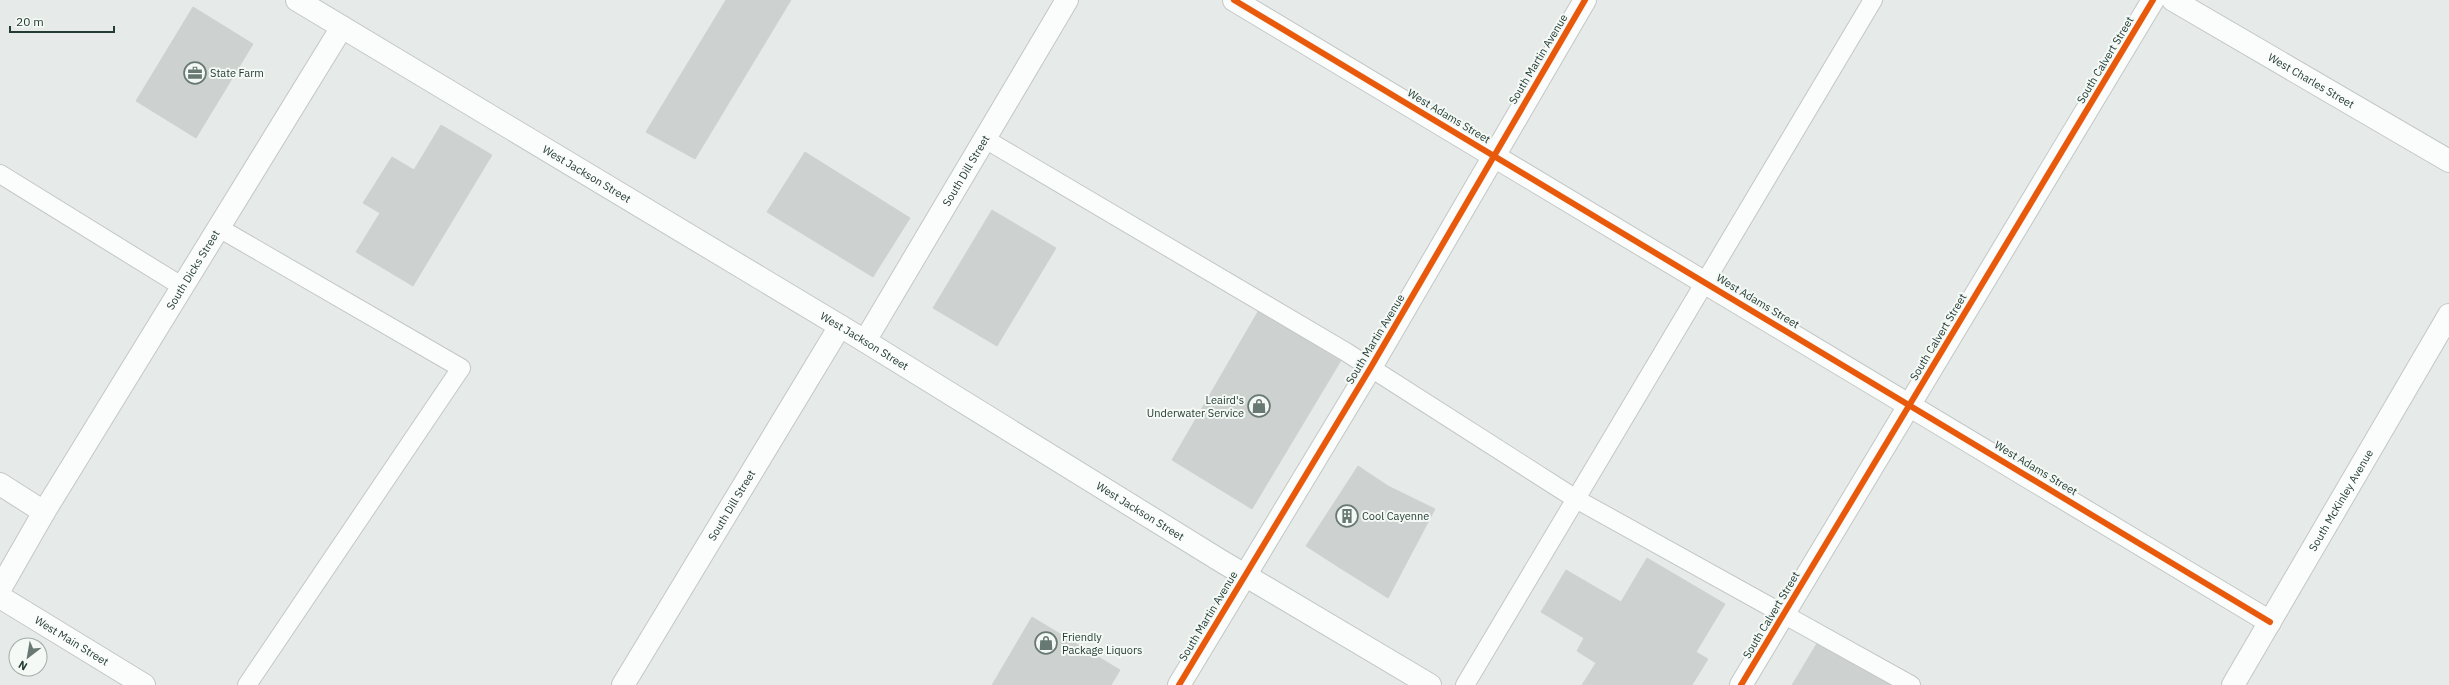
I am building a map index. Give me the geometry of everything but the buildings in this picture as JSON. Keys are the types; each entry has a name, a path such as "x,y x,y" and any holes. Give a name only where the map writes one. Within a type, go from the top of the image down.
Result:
{"street":[{"name":"West Jackson Street","path":"297,0 865,341 1244,575 1430,685"},
{"name":"South Dill Street","path":"865,341 1067,0"},
{"name":"West Adams Street","path":"1234,0 1910,404 2270,622"},
{"name":"South Martin Avenue","path":"1179,685 1370,367 1585,0"},
{"name":"South Calvert Street","path":"1741,685 2153,0"},
{"name":"West Charles Street","path":"2173,0 2449,161"},
{"name":"South Dicks Street","path":"0,589 44,512 342,27"},
{"name":"South McKinley Avenue","path":"2233,685 2449,315"},
{"name":"South Dill Street","path":"623,685 840,326"},
{"path":"0,484 44,512"},
{"name":"West Main Street","path":"0,597 144,685"}],"lane":[{"path":"1465,685 1706,282 1872,0"},
{"path":"984,139 1370,367 1576,499 1911,685"},
{"path":"0,174 182,287"},
{"path":"219,228 461,368 247,685"}],"cycle path":[{"path":"1234,0 2270,622"},
{"path":"1179,685 1371,367 1585,0"},
{"path":"1741,685 2153,0"}],"place":[{"name":"State Farm","path":"195,73"},
{"name":"Leaird's Underwater Service","path":"1259,406"},
{"name":"Cool Cayenne","path":"1347,516"},
{"name":"Friendly Package Liquors","path":"1046,643"}]}
